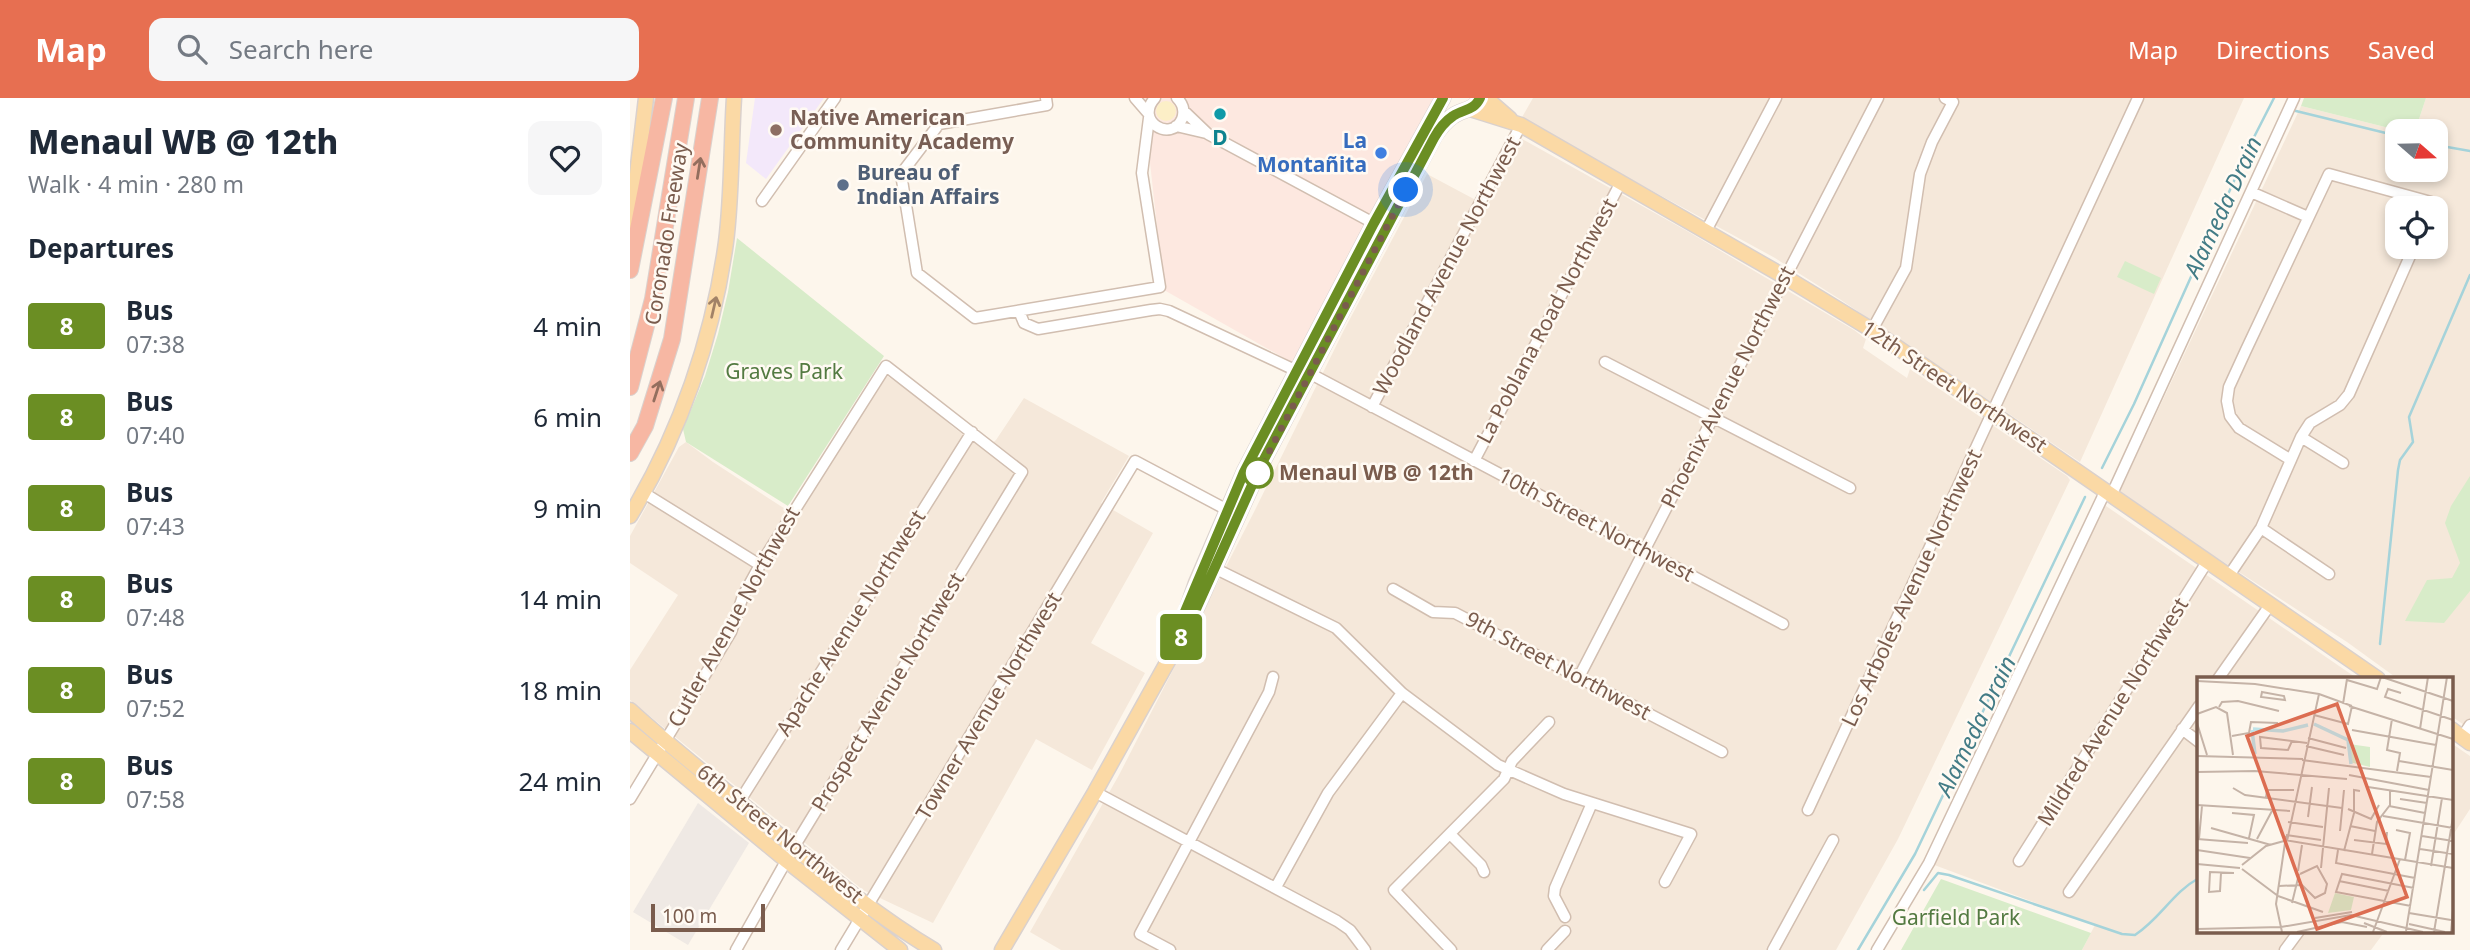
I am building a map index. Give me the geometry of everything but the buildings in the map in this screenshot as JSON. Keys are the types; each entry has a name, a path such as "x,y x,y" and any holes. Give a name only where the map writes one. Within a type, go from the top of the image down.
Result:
{"highway":[{"path":"630,270 664,98"},
{"name":"Coronado Freeway","path":"630,387 653,299 686,98"},
{"name":"Coronado Freeway","path":"630,453 645,426 672,339 709,98"},
{"path":"630,463 645,426"}],"main road":[{"path":"630,234 646,98"},
{"path":"630,516 665,452 687,400 708,333 727,240 734,98"},
{"path":"1002,950 1095,792 1192,618 1210,566 1233,513 1444,98 1450,106 1470,106"},
{"name":"12th Street Northwest","path":"1486,98 1518,124"},
{"path":"1379,226 1444,122 1470,106"},
{"name":"12th Street Northwest","path":"1470,106 1518,124 1872,330 2375,677"},
{"name":"6th Street Northwest","path":"630,710 661,747 731,815 787,861 865,911 934,950"},
{"name":"6th Street Northwest","path":"630,731 661,747 739,802 865,911 897,947 910,950"}],"street":[{"path":"762,201 835,98"},
{"path":"1011,112 1027,98"},
{"path":"1046,98 1047,106 939,124 901,174 919,276 975,318 1160,287 1142,173 1150,103 1154,98"},
{"path":"1135,98 1156,127 1208,134 1379,226"},
{"path":"1706,231 1776,98"},
{"name":"Phoenix Avenue Northwest","path":"1579,677 1878,98"},
{"name":"Los Arboles Avenue Northwest","path":"1808,810 2138,98"},
{"path":"1878,950 1929,863 2108,494 2294,98"},
{"path":"1872,330 1906,268 1920,174 1949,100"},
{"path":"1144,154 1159,135 1180,122 1181,102"},
{"path":"1181,102 1208,134"},
{"name":"Woodland Avenue Northwest","path":"1372,407 1518,124"},
{"path":"2291,460 2239,428 2230,416 2227,401 2230,387 2246,350 2329,174 2409,196"},
{"name":"La Poblana Road Northwest","path":"1474,461 1621,182"},
{"path":"2251,192 2308,217"},
{"path":"2228,577 2261,528 2301,437 2310,423 2340,405 2350,394 2409,259"},
{"name":"10th Street Northwest","path":"1019,311 1024,323 1038,329 1160,309 1303,372 1783,624"},
{"path":"1605,362 1850,488"},
{"name":"Cutler Avenue Northwest","path":"630,799 731,632 743,596 760,565 886,366 972,432"},
{"name":"Prospect Avenue Northwest","path":"736,950 794,847 1022,472 972,432"},
{"name":"Apache Avenue Northwest","path":"731,815 972,432"},
{"path":"2301,437 2343,463"},
{"name":"Towner Avenue Northwest","path":"841,950 1135,461 1233,513"},
{"path":"644,494 760,565"},
{"path":"2261,528 2329,573"},
{"name":"Mildred Avenue Northwest","path":"2019,861 2207,562"},
{"path":"1210,566 1336,628 1402,693 1487,758 1508,770 1564,794 1690,834 1665,882"},
{"name":"9th Street Northwest","path":"1393,589 1433,612 1455,612 1722,752"},
{"path":"2219,677 2270,605"},
{"path":"1170,950 1140,934 1269,692 1273,677"},
{"path":"1276,887 1328,793 1402,693"},
{"path":"2068,892 2197,709"},
{"path":"1451,950 1394,890 1504,779 1512,761 1549,722"},
{"path":"2182,729 2197,740"},
{"path":"1095,792 1276,887 1350,930 1365,950"},
{"path":"1565,917 1555,896 1555,888 1591,803"},
{"path":"1450,834 1481,865 1483,872"},
{"path":"1773,950 1833,840"},
{"path":"1548,950 1565,931"},
{"path":"2286,950 2298,932"}],"shaded area":[{"name":"Native American Community Academy","path":"755,98 824,98 766,179 746,163"},
{"path":"1139,98 1433,98 1431,108 1372,212 1299,353 1291,362 1164,290 1145,117"},
{"path":"1533,98 2244,98 2080,462 1775,258 1521,119"},
{"path":"2426,98 2470,98 2470,729 2452,717 2452,677 2395,677 2120,491 2301,106 2385,127 2385,182 2448,182 2448,119 2419,119"},
{"path":"1522,139 1687,231 1854,330 1866,339 1863,348 1907,378 1910,369 2070,480 1898,839 1836,950 1061,950 1030,932 1119,775 1344,330 1427,174 1487,206"},
{"path":"887,376 920,398 984,450 996,440 1024,398 1129,456 1101,503 1153,533 1091,643 1145,673 1092,770 1036,739 933,923 863,890 630,700 630,670 678,595 630,563 630,536 679,447 686,442 796,516"},
{"path":"2106,506 2355,677 2197,677 2197,932 2384,932 2371,950 2082,950 2095,925 1929,863 2102,508"},
{"path":"2452,744 2470,756 2470,809 2452,836"},
{"path":"698,803 749,843 688,945 633,912"}],"green space":[{"path":"2304,98 2426,98 2419,119 2385,119 2385,127 2301,106"},
{"name":"Graves Park","path":"737,238 884,356 788,506 686,442 683,429 705,376 718,334"},
{"path":"2125,261 2161,278 2154,294 2117,277"},
{"path":"2470,476 2470,591 2444,623 2405,621 2427,580 2452,578 2460,563 2445,523 2451,506"},
{"name":"Garfield Park","path":"1941,879 2091,933 2082,950 1901,950"}],"sand":[{"path":"1166,101 1173,104 1176,111 1173,118 1166,121 1159,118 1156,111 1159,104"}],"waterway":[{"name":"Alameda Drain","path":"2102,468 2274,98"},
{"path":"2296,111 2385,133"},
{"path":"2448,147 2470,151"},
{"path":"2380,644 2398,470 2400,460 2413,442 2409,417 2470,275"},
{"name":"Alameda Drain","path":"1858,950 1915,854 2085,497"},
{"path":"1924,890 1938,873 1949,875 2122,934 2135,935 2197,879"}],"bus line":[{"name":"8","path":"1443,98 1374,223 1244,472 1184,614 1175,647 1192,618 1262,463 1434,138 1444,122 1461,111 1472,108 1480,98"}],"place":[{"name":"D","path":"1220,114"},
{"name":"Native American Community Academy","path":"776,130"},
{"name":"La Montañita","path":"1381,153"},
{"name":"Bureau of Indian Affairs","path":"843,185"},
{"name":"Menaul WB @ 12th","path":"1258,473"}],"route":[{"path":"1258,473 1406,190"}]}
